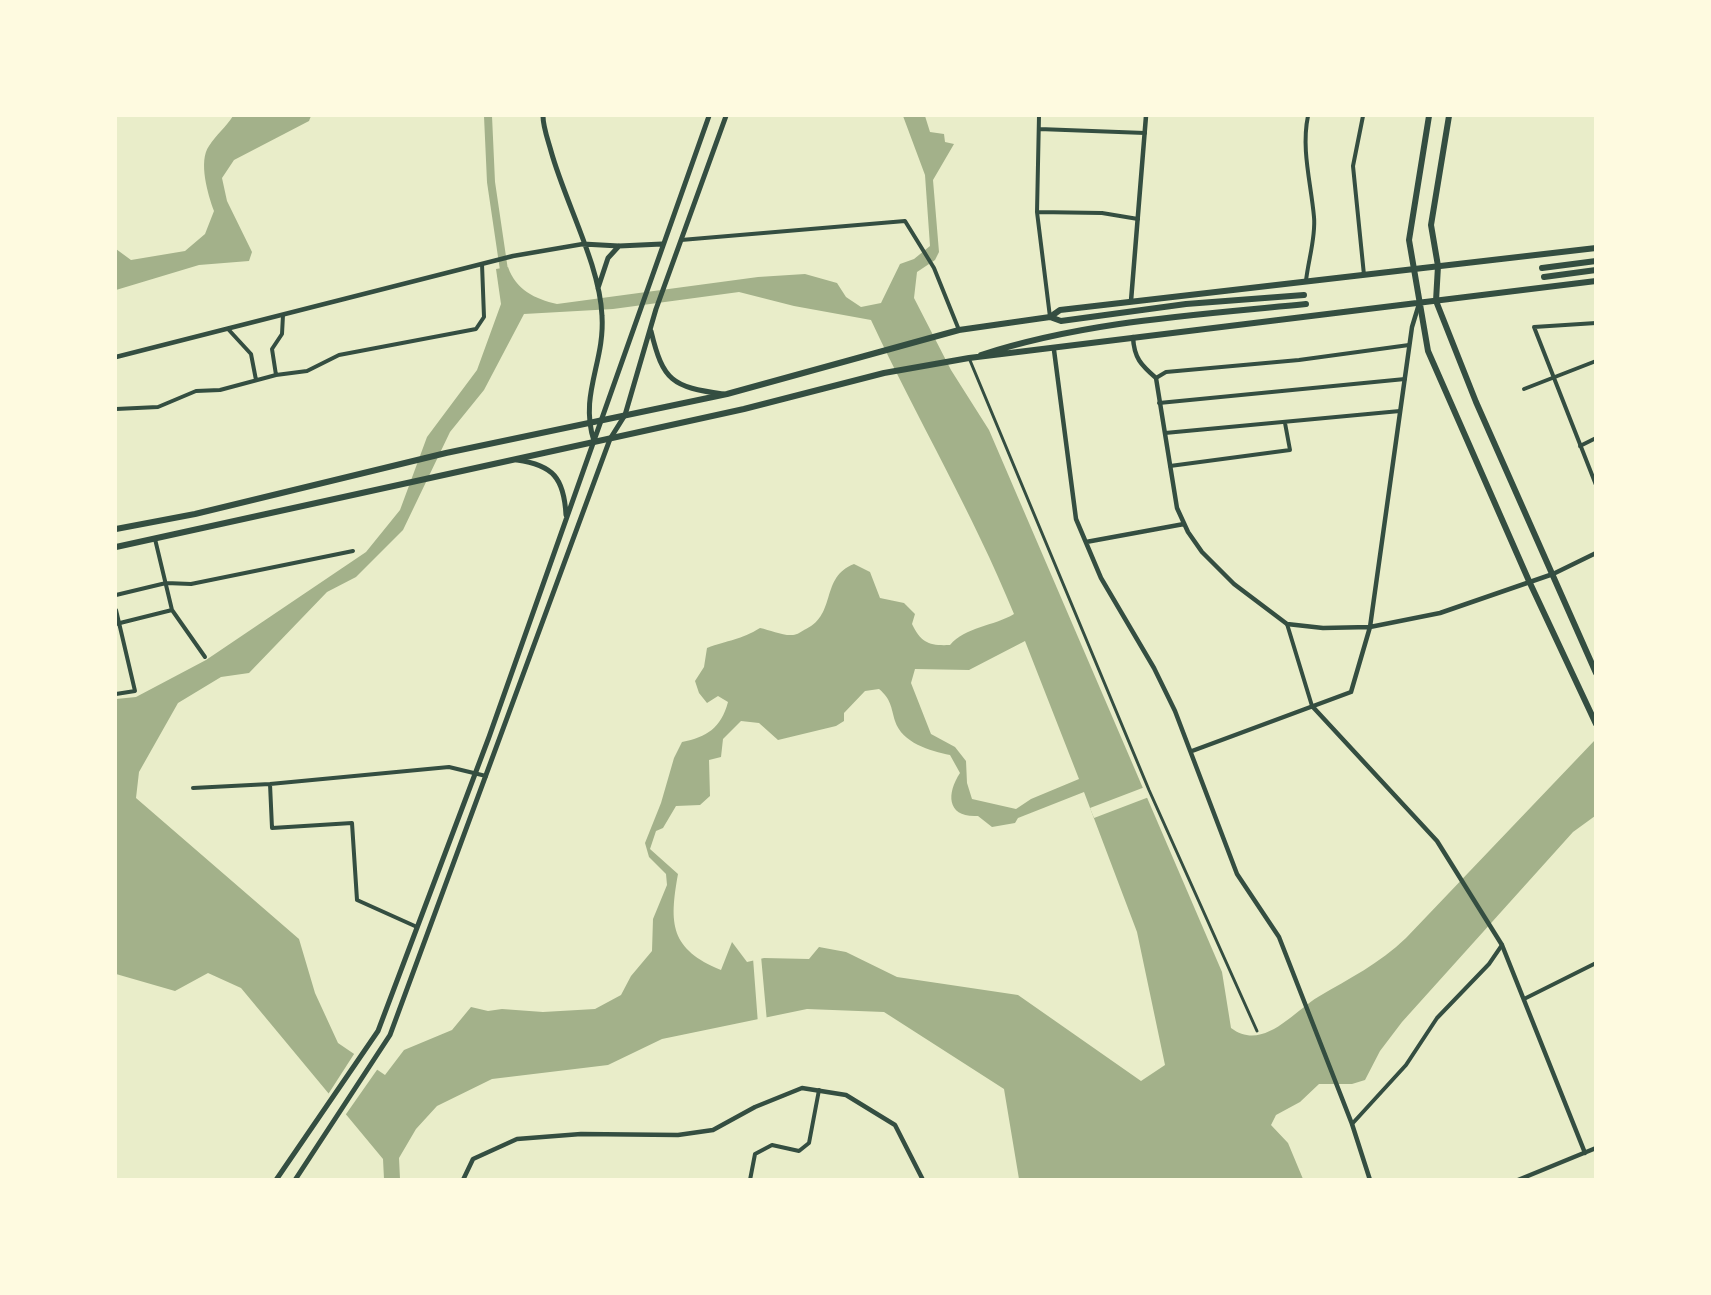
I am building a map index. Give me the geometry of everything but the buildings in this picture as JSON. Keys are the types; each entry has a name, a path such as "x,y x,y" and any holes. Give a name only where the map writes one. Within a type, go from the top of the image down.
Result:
{"main road":[{"path":"543,116 560,185 598,290 602,316 601,356 589,391 588,423 594,441"},
{"path":"276,1179 378,1030 475,773 603,420 662,244 709,116"},
{"path":"295,1179 332,1119 390,1035 610,439 625,415 656,309 726,116"},
{"path":"1429,116 1409,240 1428,351 1528,581 1596,724"},
{"path":"1449,116 1431,225 1438,266 1436,301 1476,402 1596,673"},
{"path":"583,244 619,246 662,244"},
{"path":"598,290 608,258 619,246"},
{"path":"1050,317 1059,310 1596,248"},
{"path":"1542,268 1596,261"},
{"path":"1544,277 1596,270"},
{"path":"116,547 744,410 884,373 969,358 1054,350 1133,337 1596,281"},
{"path":"116,529 195,514 446,453 727,394 872,356 959,330 1050,317 1061,321 1186,304 1305,295"},
{"path":"969,358 1018,343 1107,324 1306,304"},
{"path":"651,330 659,362 669,376 687,389 727,394"},
{"path":"513,460 538,463 554,474 564,493 566,519"}],"street":[{"path":"1039,116 1037,212 1050,317"},
{"path":"1131,301 1146,116"},
{"path":"1306,281 1314,220 1305,129 1308,116"},
{"path":"1363,116 1353,166 1364,274"},
{"path":"1039,129 1145,133"},
{"path":"1037,212 1102,213 1138,219"},
{"path":"680,240 905,221 934,268 959,330"},
{"path":"116,357 488,262 583,244"},
{"path":"116,409 158,407 196,391 220,390 276,375 307,371 339,355 377,345 404,343 476,329 483,317 482,264"},
{"path":"1192,751 1351,692 1370,627 1409,345 1419,303"},
{"path":"276,375 272,349 282,334 283,315"},
{"path":"1596,323 1533,327 1596,485"},
{"path":"228,330 251,354 256,380"},
{"path":"1133,337 1134,351 1139,363 1156,378 1177,508 1184,524 1202,552 1234,584 1287,624 1323,628 1370,627 1440,613 1553,574 1596,553"},
{"path":"1156,378 1166,372 1299,360 1409,345"},
{"path":"1054,350 1076,519 1101,578 1154,668 1192,751 1237,874 1279,937 1298,980 1370,1179"},
{"path":"969,358 1149,790 1257,1031"},
{"path":"1524,390 1596,361"},
{"path":"1160,404 1405,379"},
{"path":"1164,433 1400,411"},
{"path":"1169,466 1290,450 1285,423"},
{"path":"1580,446 1596,438"},
{"path":"1086,542 1184,524"},
{"path":"155,539 172,610 204,657"},
{"path":"116,595 166,583 191,584 353,551"},
{"path":"116,610 117,624 135,691 116,694"},
{"path":"117,624 172,610"},
{"path":"1287,624 1312,706 1437,841 1502,945 1586,1153"},
{"path":"193,788 270,784 449,767 486,776"},
{"path":"270,784 272,828 352,823 357,900 417,927"},
{"path":"1352,1124 1406,1065 1437,1018 1489,964 1502,945"},
{"path":"1524,999 1596,963"},
{"path":"463,1179 472,1159 517,1139 581,1134 678,1135 712,1130 755,1107 794,1090 819,1090 846,1095 895,1125 923,1179"},
{"path":"750,1179 755,1154 772,1145 799,1151 809,1143 819,1090"},
{"path":"1518,1179 1596,1148"}],"shaded area":[{"path":"233,116 311,116 309,121 234,160 222,178 227,201 252,252 249,261 199,265 116,290 116,249 131,260 185,251 205,234 214,211 205,178 204,160 212,142"},
{"path":"903,116 925,116 930,132 944,134 945,142 954,144 933,180 939,252 935,260 917,272 914,298 951,370 989,430 1222,972 1231,1028 1243,1034 1266,1033 1288,1020 1318,997 1385,956 1406,938 1595,740 1595,816 1573,832 1402,1022 1380,1051 1365,1080 1352,1084 1319,1084 1300,1102 1276,1115 1271,1125 1288,1143 1303,1179 1019,1179 1004,1089 884,1012 807,1009 662,1039 608,1065 492,1079 437,1106 416,1129 399,1158 400,1179 384,1179 383,1159 241,988 208,973 175,991 116,974 116,699 136,697 206,660 366,552 400,510 427,437 477,370 501,304 496,269 508,267 516,282 527,292 557,304 758,277 805,274 837,283 846,297 861,307 881,303 900,264 914,259 930,246 925,175","holes":["739,292 794,306 871,320 981,539 1014,614 972,630 950,645 932,644 923,639 915,630 912,624 915,614 904,603 880,598 870,572 854,564 843,570 837,578 822,614 816,622 800,633 785,635 760,628 707,648 704,667 695,681 699,693 707,703 718,696 728,702 717,725 706,734 682,742 674,758 661,803 645,843 649,857 666,874 667,885 653,919 652,951 631,976 621,995 595,1009 543,1012 502,1009 488,1011 471,1007 452,1030 404,1050 385,1075 338,1043 315,993 299,939 136,798 139,772 178,703 221,677 249,673 327,592 356,577 403,530 450,432 484,390 524,314 613,309","1025,641 1079,779 1031,799 1016,809 972,799 967,783 966,761 955,747 931,734 911,683 915,669 969,670","879,689 886,696 899,729 910,740 918,745 950,755 960,773 951,796 955,809 960,813 978,816 992,827 1015,823 1018,818 1084,792 1137,932 1165,1065 1141,1081 1018,995 897,977 846,952 819,947 809,959 764,958 747,962 732,942 721,970 704,962 683,944 674,921 678,874 650,849 656,831 663,828 676,806 700,805 710,796 709,760 721,757 723,739 741,721 759,723 778,740 836,726 844,721 844,713 865,691"]}],"pier":[{"path":"1145,787 1149,797 1094,818 1090,808"},
{"path":"761,956 767,1022 758,1024 753,958"},
{"path":"356,1051 379,1067 344,1117 327,1096"}],"waterway":[{"path":"488,116 491,182 505,277"}]}
